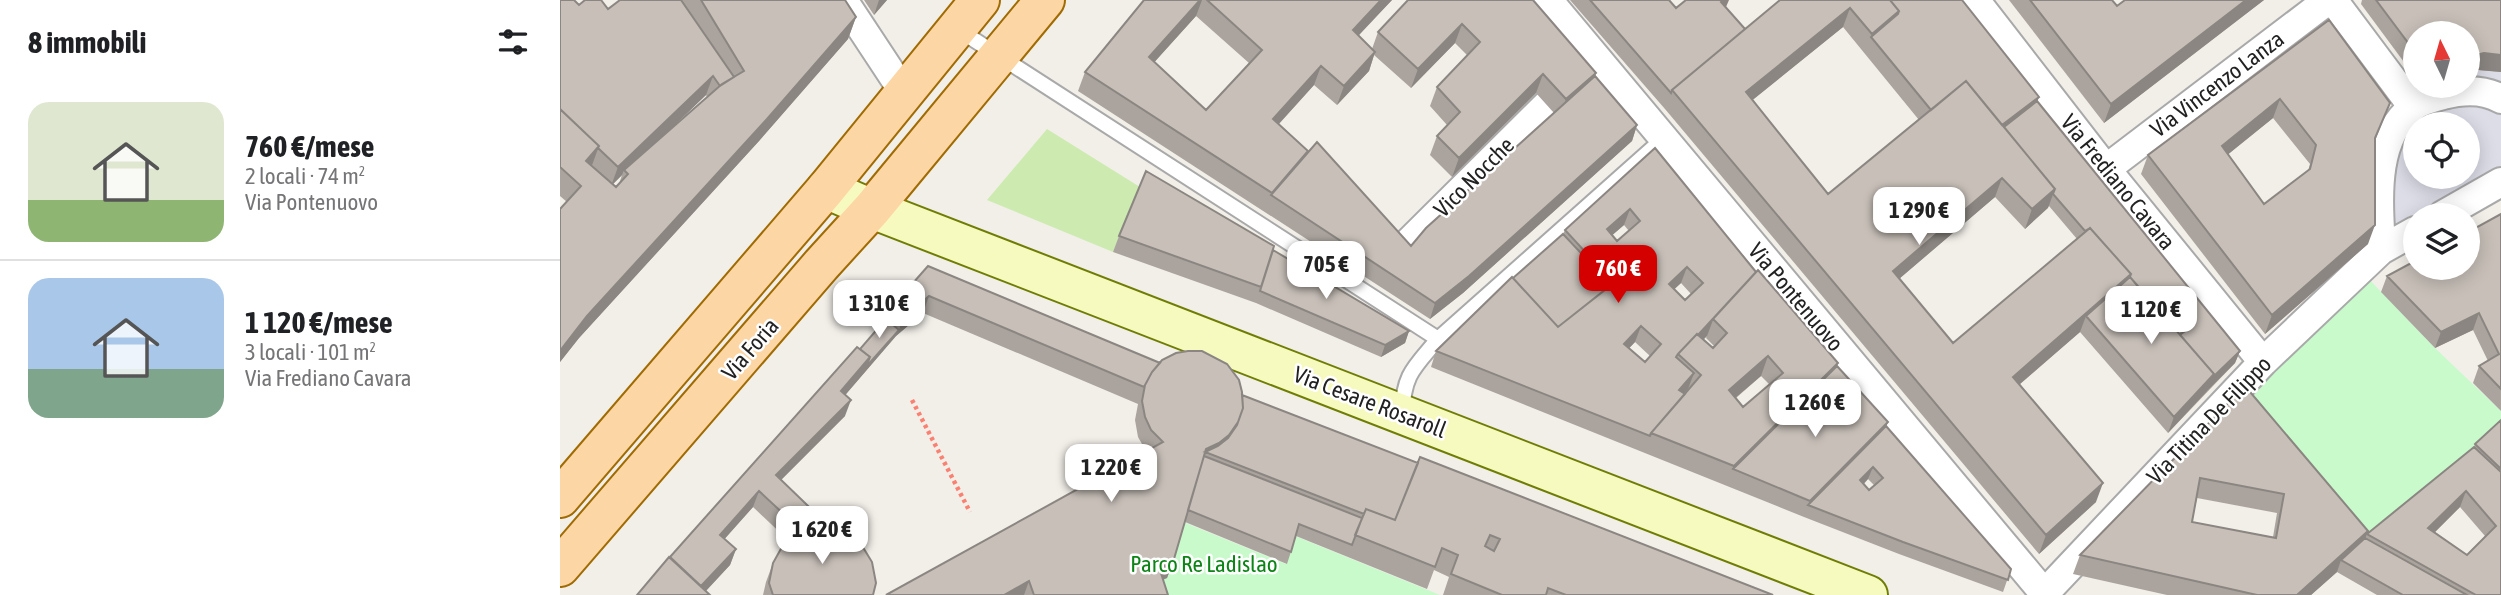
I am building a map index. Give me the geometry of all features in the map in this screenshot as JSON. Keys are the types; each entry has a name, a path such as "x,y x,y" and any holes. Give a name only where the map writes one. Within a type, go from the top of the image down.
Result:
{"main road":[{"name":"Via Foria","path":"560,498 826,189 981,0"},
{"name":"Via Foria","path":"560,567 872,209 1045,0"},
{"name":"Via Cesare Rosaroll","path":"826,189 1868,595"}],"street":[{"path":"843,0 905,94"},
{"name":"Via Pontenuovo","path":"1548,0 1662,139 2048,594"},
{"name":"Via Frediano Cavara","path":"1975,0 2106,169 2263,362"},
{"name":"Via Vincenzo Lanza","path":"2106,169 2328,0"},
{"path":"2333,0 2413,107"},
{"path":"1575,76 1595,57"},
{"path":"2381,250 2379,183 2383,159 2392,134 2413,107 2428,99 2455,92 2484,93 2501,99"},
{"name":"Vico Nocche","path":"1402,249 1547,105"},
{"path":"2464,203 2501,182"},
{"name":"Via Titina De Filippo","path":"2048,594 2263,362 2381,250 2403,238"}],"lane":[{"path":"956,29 1438,339"},
{"path":"1402,415 1403,390 1411,371 1438,339 1662,139"}],"path":[{"path":"912,400 970,512"}],"green space":[{"path":"1047,129 1140,187 1113,252 987,200"},
{"path":"2364,274 2435,348 2501,411 2501,433 2361,550 2238,405"},
{"name":"Parco Re Ladislao","path":"1183,522 1286,564 1295,536 1440,595 1155,595 1151,583"}],"shaded area":[{"path":"2480,70 2501,72 2501,191 2478,203 2403,203 2403,245 2395,249 2383,122 2402,92 2403,98 2480,98"}],"building":[{"path":"560,0 574,0 579,5 585,0 601,0 608,9 620,0 681,0 734,77 720,86 713,76 618,167 560,109"},
{"path":"701,0 845,0 856,17 587,316 560,351 560,209 581,186 560,167 560,109 599,146 586,161 616,187 628,174 624,170 722,84 744,71"},
{"path":"1144,0 1200,0 1149,57 1206,110 1262,50 1207,0 1381,0 1353,30 1375,52 1344,86 1321,66 1273,119 1308,151 1272,193 1085,72"},
{"path":"1408,0 1533,0 1596,73 1566,99 1543,74 1459,158 1437,136 1460,112 1437,87 1480,42 1462,24 1418,69 1378,32"},
{"path":"1590,0 1669,0 1676,8 1686,0 1723,0 1721,2 1745,29 1671,93"},
{"path":"1780,0 1890,0 1899,11 1872,34 1850,8 1746,92 1828,194 1966,81 2055,189 2032,209 2002,178 1893,271 1953,343 2090,228 2131,274 2013,377 2103,483 2046,535 1672,90"},
{"path":"1890,0 1962,0 2039,97 2002,125 1966,81 1931,110 1871,37 1898,14 1899,11"},
{"path":"2030,0 2112,0 2117,6 2125,0 2246,0 2111,104"},
{"path":"2376,0 2501,0 2501,55 2480,54 2480,21 2403,21 2403,36"},
{"path":"2329,20 2390,103 2375,138 2375,225 2272,315 2148,155","holes":["2280,99 2316,145 2310,169 2264,204 2222,146"]},
{"path":"1595,76 1637,125 1469,276 1435,303 1271,195 1317,142 1411,246 1426,228"},
{"path":"2037,101 2240,351 2212,378 2214,374 2180,335 2190,327 2168,302 2158,310 2130,277 2131,274 2090,228 2085,231 2053,194 2055,189 2004,127"},
{"path":"1655,148 1756,272 1676,357 1694,373 1679,390 1685,394 1650,436 1436,351 1512,277 1558,327 1614,283 1565,230","holes":["1630,209 1640,221 1617,241 1607,229","1687,267 1703,283 1685,300 1669,284","1641,326 1661,344 1645,362 1624,344"]},
{"path":"1146,171 1274,246 1261,287 1119,236"},
{"path":"2501,214 2501,389 2479,366 2499,354 2479,313 2441,332 2387,276 2403,267 2403,280 2480,280 2480,225"},
{"path":"1563,234 1611,285 1558,327 1513,278"},
{"path":"1273,250 1409,331 1385,345 1260,291"},
{"path":"928,266 1160,363 1144,387 929,296 902,320 890,309"},
{"path":"1758,270 1838,363 1734,466 1651,433 1701,375 1678,354 1697,334 1713,348 1727,333 1713,319","holes":["1768,356 1783,373 1743,407 1729,390"]},
{"path":"2130,277 2214,374 2174,417 2086,316"},
{"path":"886,319 899,330 866,367 870,357 860,349"},
{"path":"857,347 870,357 841,391 851,400 776,475 833,530 803,532 759,491 720,535 736,549 701,586 670,557"},
{"path":"1188,351 1202,351 1227,364 1239,380 1243,408 1229,435 1206,449 1174,559 1158,564 1168,595 1034,595 1029,581 1004,595 886,595 1163,442 1151,430 1145,417 1142,401 1145,385 1162,360"},
{"path":"1837,366 1888,422 1810,501 1733,469"},
{"path":"2245,386 2368,531 2297,595 2257,595 2080,555","holes":["2200,478 2284,494 2276,538 2192,522"]},
{"path":"1242,395 1418,463 1395,520 1366,509 1364,514 1205,452 1228,438 1237,425 1243,408"},
{"path":"2501,420 2501,469 2475,444"},
{"path":"1886,426 2011,569 2008,580 1903,542 1808,505","holes":["1873,467 1883,478 1869,490 1860,480"]},
{"path":"2474,447 2501,472 2501,595 2476,595 2367,534","holes":["2466,491 2496,526 2467,555 2428,528"]},
{"path":"1204,456 1362,518 1352,545 1299,524 1291,552 1188,510"},
{"path":"1420,457 1773,595 1566,595 1548,588 1546,595 1502,595 1451,574 1458,555 1442,548 1435,567 1355,535 1366,509 1395,520","holes":["1490,535 1500,539 1494,551 1485,546"]},
{"path":"827,529 847,535 864,549 872,562 876,583 873,595 773,595 769,583 773,563 782,547 806,531"},
{"path":"2365,538 2467,595 2403,595 2341,560"},
{"path":"669,557 710,595 637,595"}]}
